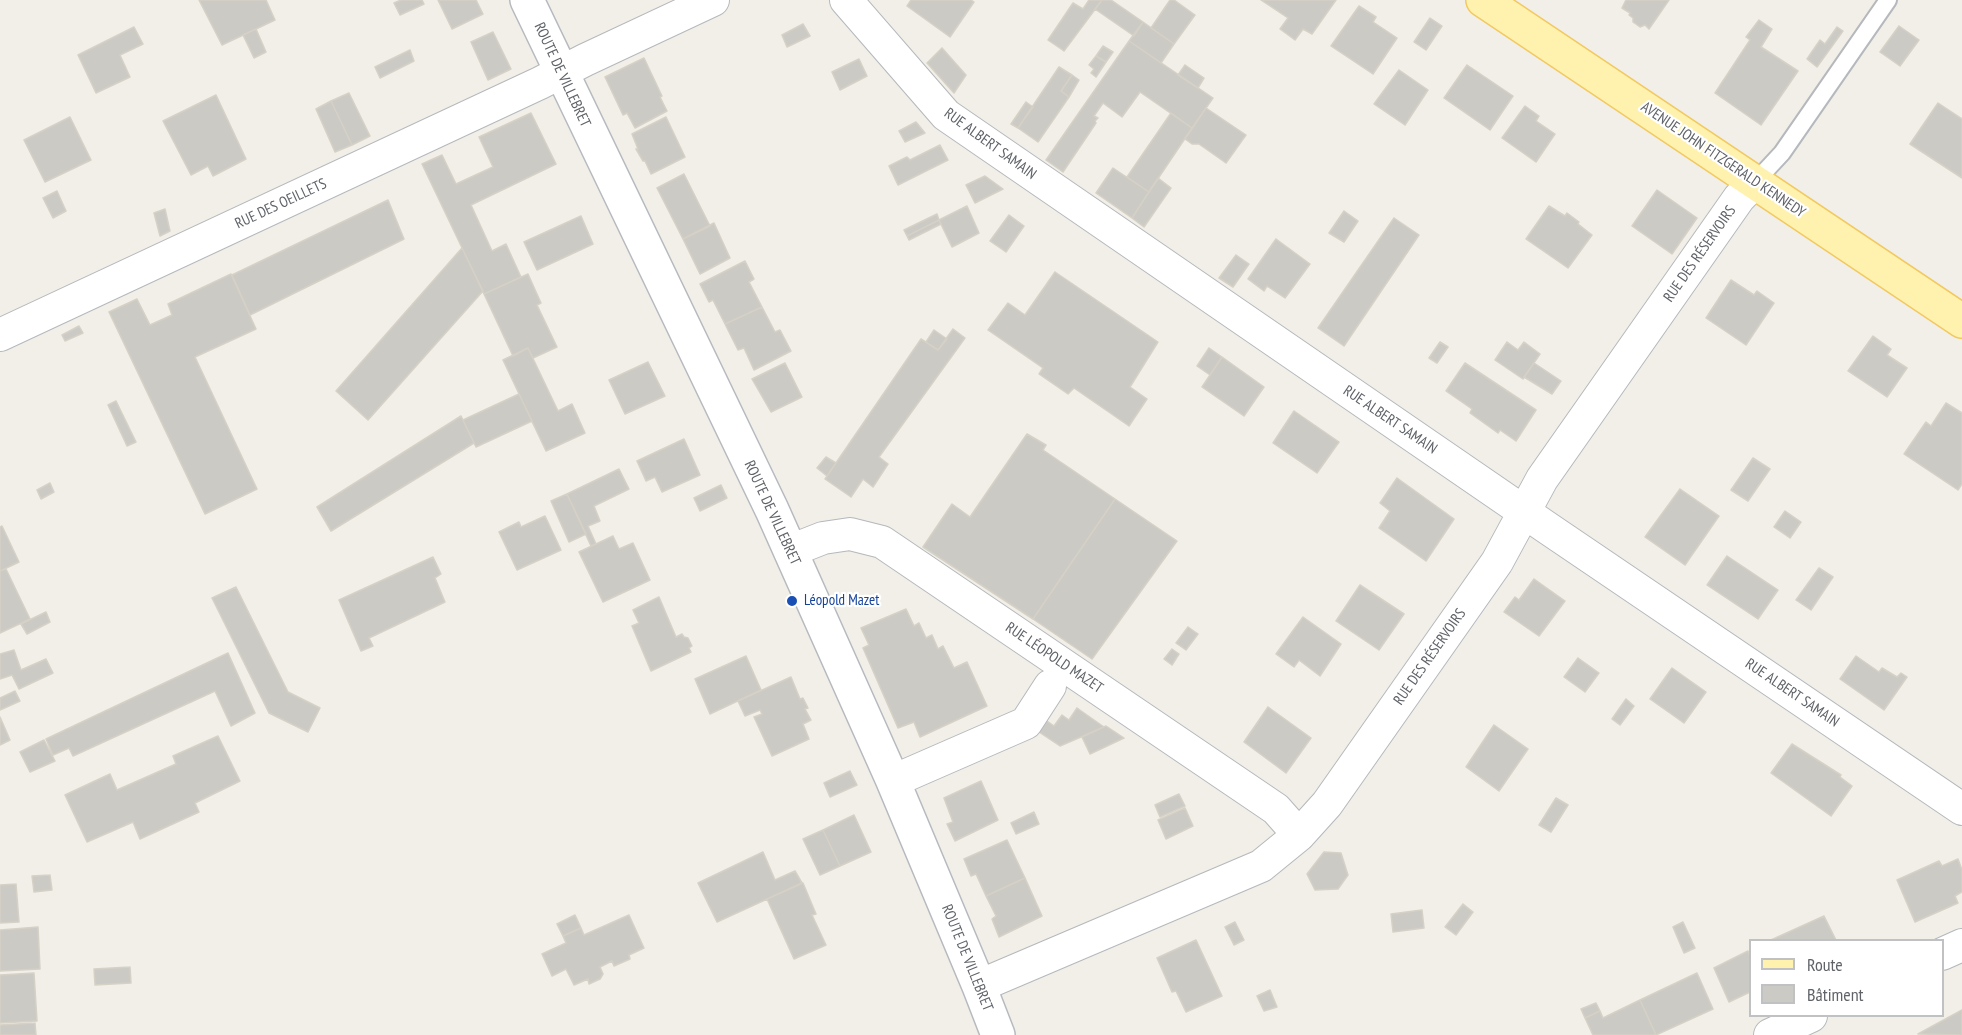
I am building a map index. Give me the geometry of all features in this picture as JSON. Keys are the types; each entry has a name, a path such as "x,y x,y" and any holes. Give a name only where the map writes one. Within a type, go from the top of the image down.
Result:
{"main road":[{"name":"ROUTE DE VILLEBRET","path":"527,0 790,551 893,781 998,1035"},
{"name":"AVENUE JOHN FITZGERALD KENNEDY","path":"1483,0 1962,321"}],"street":[{"name":"RUE DES OEILLETS","path":"0,335 713,0"},
{"name":"RUE ALBERT SAMAIN","path":"846,0 946,115 1524,512 1962,809"},
{"name":"RUE DES RÉSERVOIRS","path":"979,986 1261,866 1299,835 1327,804 1491,571 1542,479 1739,198 1755,182"},
{"name":"RUE LÉOPOLD MAZET","path":"790,551 823,538 850,534 882,542 1276,809 1299,835"},
{"path":"893,781 1026,723 1050,686"},
{"path":"1944,953 1962,945"},
{"path":"1770,1035 1810,1017"}],"lane":[{"path":"1755,182 1782,153 1888,0"}],"building":[{"path":"199,0 266,0 275,20 222,45"},
{"path":"401,0 422,0 424,4 400,15 394,3"},
{"path":"438,0 476,0 483,14 452,29"},
{"path":"911,0 971,0 974,2 950,37 907,6"},
{"path":"1089,0 1102,0 1064,51 1048,40 1073,3 1083,9"},
{"path":"1102,0 1111,0 1143,22 1134,36 1095,9"},
{"path":"1170,0 1174,0 1195,15 1174,44 1151,28"},
{"path":"1261,0 1336,0 1312,34 1303,29 1295,40 1280,29 1288,18"},
{"path":"1626,0 1669,0 1649,29 1645,25 1640,27 1633,22 1630,13 1622,8"},
{"path":"1359,6 1376,17 1373,22 1397,38 1373,74 1331,46"},
{"path":"1430,18 1442,26 1426,50 1414,42"},
{"path":"1759,20 1772,29 1761,47 1798,71 1761,125 1715,93 1750,40 1746,37"},
{"path":"1143,22 1174,44 1161,63 1129,41"},
{"path":"803,24 810,36 787,47 782,35"},
{"path":"1899,26 1919,40 1900,66 1880,52"},
{"path":"134,27 143,44 120,55 130,77 96,93 78,55"},
{"path":"1837,27 1843,31 1817,67 1807,59 1820,40 1825,44"},
{"path":"256,29 266,52 254,58 243,35"},
{"path":"493,32 511,69 488,80 471,42"},
{"path":"1129,41 1213,98 1192,128 1140,92 1122,117 1103,103 1094,116 1098,118 1096,123 1063,172 1046,160"},
{"path":"1103,46 1113,52 1106,62 1096,56"},
{"path":"942,48 966,75 954,93 927,63"},
{"path":"410,50 414,61 380,78 375,67"},
{"path":"1096,56 1106,62 1096,77 1091,73 1094,69 1089,65"},
{"path":"644,58 667,111 635,128 627,113 623,115 605,77"},
{"path":"859,59 867,76 840,90 832,72"},
{"path":"1185,65 1204,78 1198,88 1178,75"},
{"path":"1467,65 1513,96 1490,130 1444,98"},
{"path":"1059,67 1072,75 1061,91 1069,97 1038,142 1018,128"},
{"path":"1399,70 1428,90 1405,125 1374,104"},
{"path":"1072,75 1079,80 1069,97 1061,91"},
{"path":"349,93 370,136 352,145 331,101"},
{"path":"216,95 246,159 213,176 208,166 191,175 163,121"},
{"path":"331,101 352,145 335,152 316,109"},
{"path":"1026,102 1033,107 1018,128 1011,124"},
{"path":"1938,103 1962,119 1962,178 1910,144"},
{"path":"1525,106 1539,116 1536,121 1555,134 1536,162 1502,138"},
{"path":"1206,108 1246,135 1226,163 1199,144 1192,144 1185,139"},
{"path":"531,113 556,164 471,205 492,251 506,244 521,277 484,294 422,164 442,155 456,184 493,167 479,137"},
{"path":"1171,113 1192,128 1149,192 1127,177"},
{"path":"70,117 91,160 45,182 24,140"},
{"path":"666,117 685,157 651,174 636,149 638,149 632,134"},
{"path":"916,122 925,133 905,142 899,131"},
{"path":"940,145 948,160 898,185 889,166 907,157 910,160"},
{"path":"1113,168 1149,192 1132,218 1096,193"},
{"path":"684,174 710,226 683,239 657,188"},
{"path":"985,176 1003,189 975,203 966,185"},
{"path":"1158,178 1171,188 1144,227 1132,218"},
{"path":"1657,190 1697,218 1672,254 1632,226"},
{"path":"57,191 66,211 53,218 43,198"},
{"path":"388,200 404,239 250,315 232,275"},
{"path":"967,206 979,233 952,247 939,220"},
{"path":"1549,206 1565,216 1567,213 1592,235 1568,268 1526,239"},
{"path":"165,209 170,231 160,236 154,213"},
{"path":"1344,211 1358,221 1344,242 1329,233"},
{"path":"937,214 939,220 907,236 904,230"},
{"path":"1009,215 1024,226 1006,252 990,241"},
{"path":"581,216 593,244 537,270 524,242"},
{"path":"1394,218 1419,235 1344,346 1318,328"},
{"path":"939,220 941,224 909,240 907,236"},
{"path":"714,223 730,258 700,274 683,239"},
{"path":"1276,239 1310,264 1285,298 1267,286 1264,291 1248,279"},
{"path":"462,248 483,291 368,420 336,391"},
{"path":"1236,255 1249,264 1233,287 1219,278"},
{"path":"745,261 754,279 749,282 762,307 725,324 713,300 709,302 700,284"},
{"path":"1055,272 1158,342 1130,387 1147,399 1129,426 1074,388 1068,394 1039,374 1043,368 988,330 1008,303 1025,315"},
{"path":"231,274 256,329 195,357 257,489 205,514 109,312 137,299 150,325 172,315 168,304"},
{"path":"528,274 541,303 537,305 557,347 533,358 528,348 513,356 484,294"},
{"path":"1731,280 1754,295 1757,291 1774,303 1746,345 1706,318"},
{"path":"762,307 775,332 780,330 791,351 754,370 744,348 738,350 725,324"},
{"path":"79,326 83,333 65,341 62,335"},
{"path":"953,329 965,338 879,457 888,464 873,487 863,479 851,497 825,479 921,339 938,350"},
{"path":"934,330 947,339 938,350 926,342"},
{"path":"1873,336 1891,349 1887,355 1907,368 1887,397 1848,371"},
{"path":"1440,342 1448,347 1437,363 1429,358"},
{"path":"1507,342 1518,350 1524,342 1540,354 1523,379 1495,360"},
{"path":"528,348 558,411 572,404 585,433 546,451 503,360"},
{"path":"1209,348 1222,357 1210,375 1197,366"},
{"path":"1222,357 1264,387 1244,416 1202,387"},
{"path":"648,362 665,396 625,414 609,380"},
{"path":"785,363 802,397 771,412 752,379"},
{"path":"1465,363 1536,410 1516,441 1500,430 1498,433 1470,413 1472,409 1446,391"},
{"path":"1534,363 1561,381 1552,394 1524,377"},
{"path":"519,394 532,421 476,447 463,420"},
{"path":"116,401 136,442 127,446 108,405"},
{"path":"1946,403 1962,413 1962,484 1958,490 1904,454 1926,422 1931,426"},
{"path":"1294,411 1339,442 1317,473 1273,443"},
{"path":"461,416 474,443 331,531 317,507"},
{"path":"1027,434 1046,445 1043,450 1115,499 1033,619 923,547 952,504 970,517"},
{"path":"684,439 700,475 662,492 655,477 646,481 637,461"},
{"path":"826,457 836,463 827,476 817,468"},
{"path":"1753,458 1770,469 1748,501 1731,490"},
{"path":"619,469 629,489 594,506 600,521 588,526 596,544 591,546 567,494"},
{"path":"1397,478 1454,519 1426,561 1379,528 1390,511 1380,503"},
{"path":"50,483 54,492 41,499 37,490"},
{"path":"721,485 727,498 700,511 694,498"},
{"path":"1680,489 1719,516 1685,565 1645,537"},
{"path":"567,494 586,534 569,542 551,501"},
{"path":"1115,499 1177,541 1092,659 1033,619"},
{"path":"1785,511 1801,522 1790,538 1774,527"},
{"path":"545,516 561,550 517,570 499,532 519,522 521,527"},
{"path":"2,526 19,562 0,571 0,527"},
{"path":"613,536 619,549 633,543 650,580 603,602 579,552"},
{"path":"1727,556 1778,590 1758,619 1707,585"},
{"path":"433,557 441,574 435,578 445,602 369,638 373,646 361,651 339,600"},
{"path":"1819,568 1833,577 1811,610 1796,600"},
{"path":"6,569 30,619 0,633 0,571"},
{"path":"1534,579 1565,601 1539,636 1504,612 1515,597 1519,600"},
{"path":"1360,585 1404,614 1379,650 1336,621"},
{"path":"236,587 288,692 320,708 308,732 269,713 212,598"},
{"path":"659,597 676,637 682,634 688,638 692,646 689,648 691,652 651,671 632,626 639,623 633,610"},
{"path":"906,609 914,626 919,623 926,638 932,635 938,649 943,646 954,668 967,662 987,706 920,737 914,722 898,728 863,648 869,645 861,628"},
{"path":"46,612 50,622 27,634 21,624"},
{"path":"1303,617 1341,644 1320,676 1299,660 1294,667 1276,654"},
{"path":"1188,627 1198,634 1186,650 1176,643"},
{"path":"1172,649 1179,654 1172,665 1164,659"},
{"path":"14,650 21,670 46,659 53,673 19,689 12,675 0,679 0,654"},
{"path":"228,653 255,713 231,726 215,691 73,756 69,748 53,755 46,739"},
{"path":"746,656 761,690 710,714 695,679"},
{"path":"1856,656 1879,672 1882,668 1897,677 1901,673 1907,677 1884,710 1840,679"},
{"path":"1578,658 1599,673 1585,692 1564,677"},
{"path":"1672,668 1706,692 1684,723 1650,699"},
{"path":"791,677 800,699 803,698 808,708 805,709 811,720 803,724 809,739 772,756 754,717 762,714 760,710 745,716 738,701"},
{"path":"15,691 20,701 0,710 0,698"},
{"path":"1626,699 1634,706 1620,725 1612,719"},
{"path":"1268,707 1311,738 1286,773 1244,742"},
{"path":"1077,708 1104,727 1060,746 1039,732 1047,721 1054,726 1062,715 1069,720"},
{"path":"0,717 10,740 0,745"},
{"path":"1494,725 1528,749 1499,791 1466,767"},
{"path":"1106,726 1124,738 1090,754 1082,737"},
{"path":"218,736 240,781 195,803 199,812 140,839 133,822 87,842 65,795 110,774 117,790 176,764 173,756"},
{"path":"44,740 55,761 30,772 20,752"},
{"path":"1792,744 1841,775 1840,777 1852,786 1831,816 1771,773"},
{"path":"850,771 857,785 830,797 824,783"},
{"path":"981,781 998,820 955,841 947,824 953,822 944,798"},
{"path":"1179,794 1185,806 1160,817 1155,805"},
{"path":"1556,798 1568,805 1551,832 1539,825"},
{"path":"1185,808 1193,826 1166,839 1158,820"},
{"path":"1034,812 1039,824 1016,834 1011,823"},
{"path":"854,815 871,852 840,866 823,830"},
{"path":"823,830 840,866 820,875 803,839"},
{"path":"1007,840 1025,878 986,896 976,874 971,876 964,859"},
{"path":"763,852 775,880 795,871 802,883 717,922 698,883"},
{"path":"1324,852 1341,853 1348,875 1338,889 1315,890 1307,874"},
{"path":"1958,859 1962,870 1962,892 1955,896 1958,903 1915,922 1897,880 1939,861 1942,866"},
{"path":"50,875 52,890 34,892 32,876"},
{"path":"1025,878 1042,916 999,937 992,919 996,916 986,896"},
{"path":"803,883 816,914 812,915 826,945 794,959 767,899"},
{"path":"16,884 19,922 0,923 0,885"},
{"path":"1463,904 1473,912 1456,935 1445,927"},
{"path":"1422,910 1424,928 1393,932 1391,914"},
{"path":"575,915 581,928 563,936 557,924"},
{"path":"629,915 644,948 629,955 630,959 614,966 612,961 600,967 603,974 600,979 589,984 588,979 574,985 566,969 552,976 542,954 566,943 563,936 581,928 584,935"},
{"path":"1824,916 1836,939 1773,939"},
{"path":"1235,922 1244,940 1234,945 1225,927"},
{"path":"1683,922 1695,948 1684,953 1673,927"},
{"path":"38,927 40,969 0,971 0,930"},
{"path":"1196,940 1222,996 1186,1012 1176,991 1172,992 1157,958"},
{"path":"1748,951 1749,992 1729,1002 1714,968"},
{"path":"130,967 131,983 95,985 94,969"},
{"path":"34,973 37,1021 0,1023 0,975"},
{"path":"1697,973 1713,1009 1656,1035 1640,1000"},
{"path":"1270,990 1277,1007 1264,1011 1257,996"},
{"path":"1640,1000 1656,1035 1593,1035 1585,1018 1600,1011 1603,1018"},
{"path":"1596,1003 1600,1011 1585,1018 1581,1009"},
{"path":"1962,1010 1962,1035 1918,1034"},
{"path":"35,1023 36,1035 0,1035 0,1025"}],"place":[{"name":"Léopold Mazet","path":"792,601"}]}
